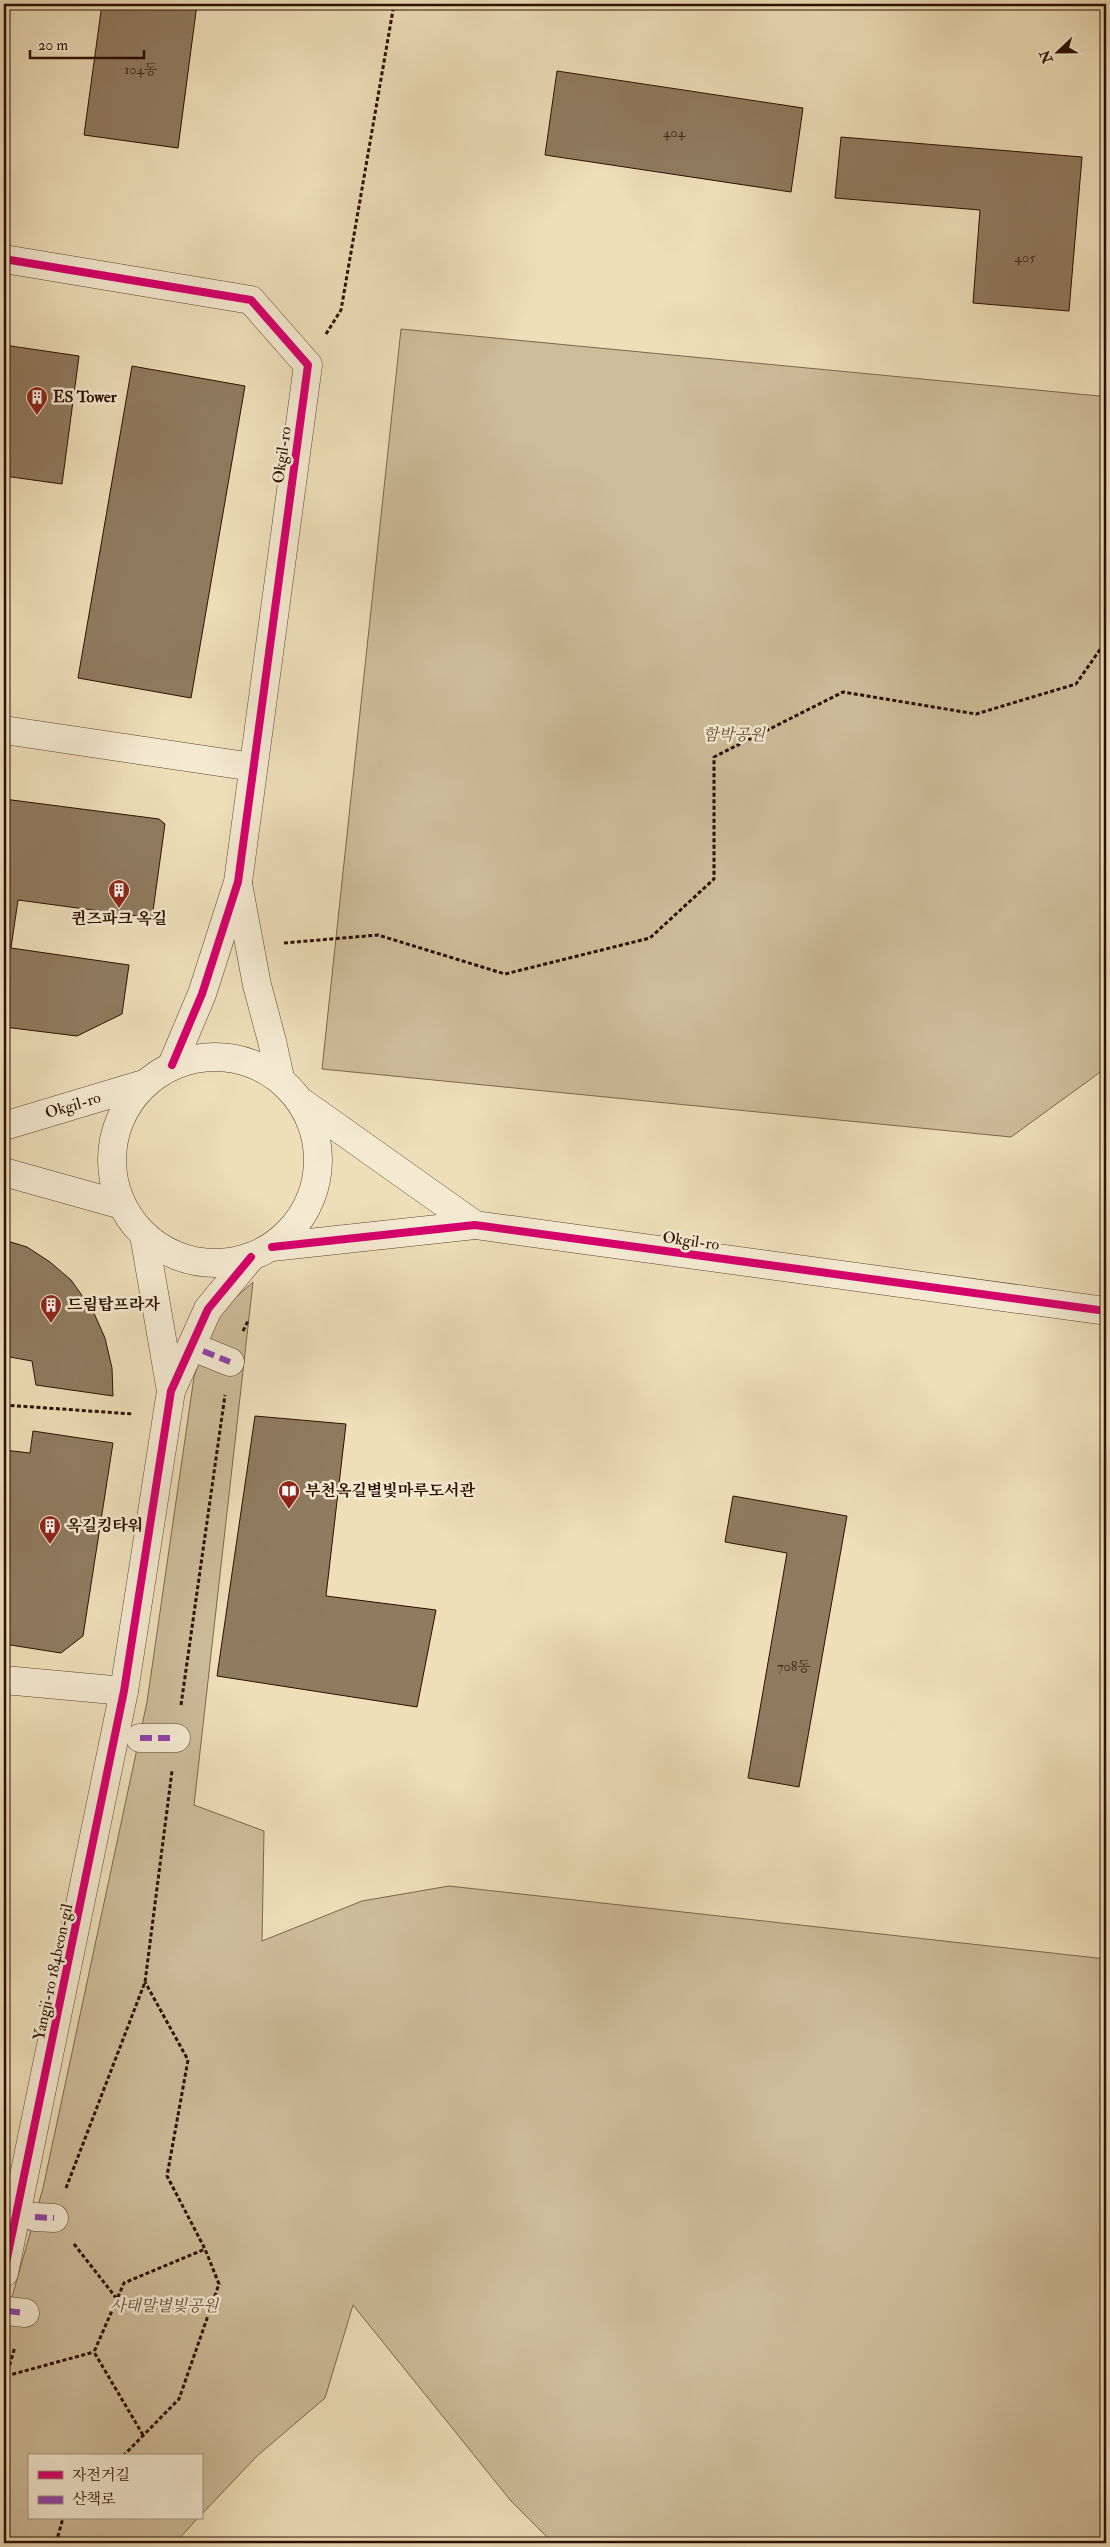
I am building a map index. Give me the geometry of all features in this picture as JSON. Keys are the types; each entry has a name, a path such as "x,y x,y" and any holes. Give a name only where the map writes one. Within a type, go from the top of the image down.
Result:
{"street":[{"path":"4,259 251,300 308,365"},
{"name":"Okgil-ro","path":"238,882 308,365"},
{"path":"4,730 253,767"},
{"path":"238,882 257,985 280,1078"},
{"path":"172,1065 202,994 238,882"},
{"path":"209,1056 247,1061 280,1078 302,1102 315,1132 319,1165 312,1197 296,1225 262,1252 208,1309 169,1404 144,1235 122,1205 111,1163 119,1120 144,1084 172,1065 209,1056"},
{"name":"Okgil-ro","path":"4,1126 144,1084"},
{"name":"Okgil-ro","path":"302,1102 475,1225"},
{"path":"4,1172 122,1205"},
{"name":"Okgil-ro","path":"144,1235 168,1252 195,1261 223,1263 262,1252 475,1225 1106,1311"},
{"path":"202,1351 230,1362"},
{"name":"Yangji-ro 184beon-gil","path":"5,2264 124,1691 169,1404"},
{"path":"4,1680 124,1691"},
{"path":"140,1738 176,1738"}],"path":[{"path":"308,365 341,310 394,4"},
{"path":"251,946 378,935 505,974 650,938 714,880 714,757 843,692 976,714 1076,684 1106,641"},
{"path":"116,2299 44,2218 145,1982 176,1738 230,1362 248,1321"},
{"path":"4,1404 169,1404"},
{"path":"125,2454 179,2399 219,2284 205,2249 167,2176 188,2060 145,1982"},
{"path":"94,2352 124,2283 205,2249"},
{"path":"4,2384 16,2312"},
{"path":"94,2352 143,2435"},
{"path":"6,2376 94,2352"},
{"path":"56,2543 62,2520"}],"green space":[{"name":"함박공원","path":"401,329 1099,396 1106,393 1106,1068 1011,1137 322,1069"},
{"name":"사태말별빛공원","path":"253,1282 194,1805 264,1831 262,1941 362,1901 449,1886 1106,1959 1106,2543 553,2543 511,2501 353,2305 325,2398 257,2456 202,2514 202,2454 28,2454 28,2520 196,2520 175,2543 4,2543 4,2325 43,2188 147,1702 194,1377 214,1317"}],"building":[{"path":"102,4 197,4 178,148 84,135"},
{"path":"557,71 803,108 791,192 545,155"},
{"path":"841,137 1082,157 1069,311 973,303 980,210 835,198"},
{"name":"ES Tower","path":"4,345 79,356 62,484 4,476"},
{"path":"132,366 245,386 191,698 78,678"},
{"name":"퀸즈파크 옥길","path":"4,799 159,819 165,824 152,918 18,900 11,948 129,965 122,1014 77,1036 4,1027"},
{"name":"드림탑프라자","path":"4,1240 27,1247 50,1262 71,1280 93,1311 105,1338 112,1368 113,1396 36,1385 32,1361 4,1356"},
{"name":"부천옥길별빛마루도서관","path":"255,1416 346,1424 326,1596 436,1610 417,1707 217,1676"},
{"name":"옥길킹타워","path":"33,1431 113,1443 83,1636 61,1653 4,1644 4,1450 30,1453"},
{"path":"733,1496 847,1516 799,1787 748,1778 787,1553 725,1542"}],"marked path":[{"path":"203,1351 230,1362"},
{"path":"140,1738 176,1738"},
{"path":"35,2217 54,2218"},
{"path":"8,2311 25,2313"}],"cycle path":[{"path":"4,259 251,300 308,365 238,882 202,994 172,1065"},
{"path":"272,1247 475,1225 1106,1311"},
{"path":"4,2273 124,1691 171,1391 208,1309 251,1257"}],"place":[{"name":"ES Tower","path":"37,416"},
{"name":"퀸즈파크 옥길","path":"119,909"},
{"name":"드림탑프라자","path":"51,1324"},
{"name":"부천옥길별빛마루도서관","path":"289,1510"},
{"name":"옥길킹타워","path":"50,1545"}]}
